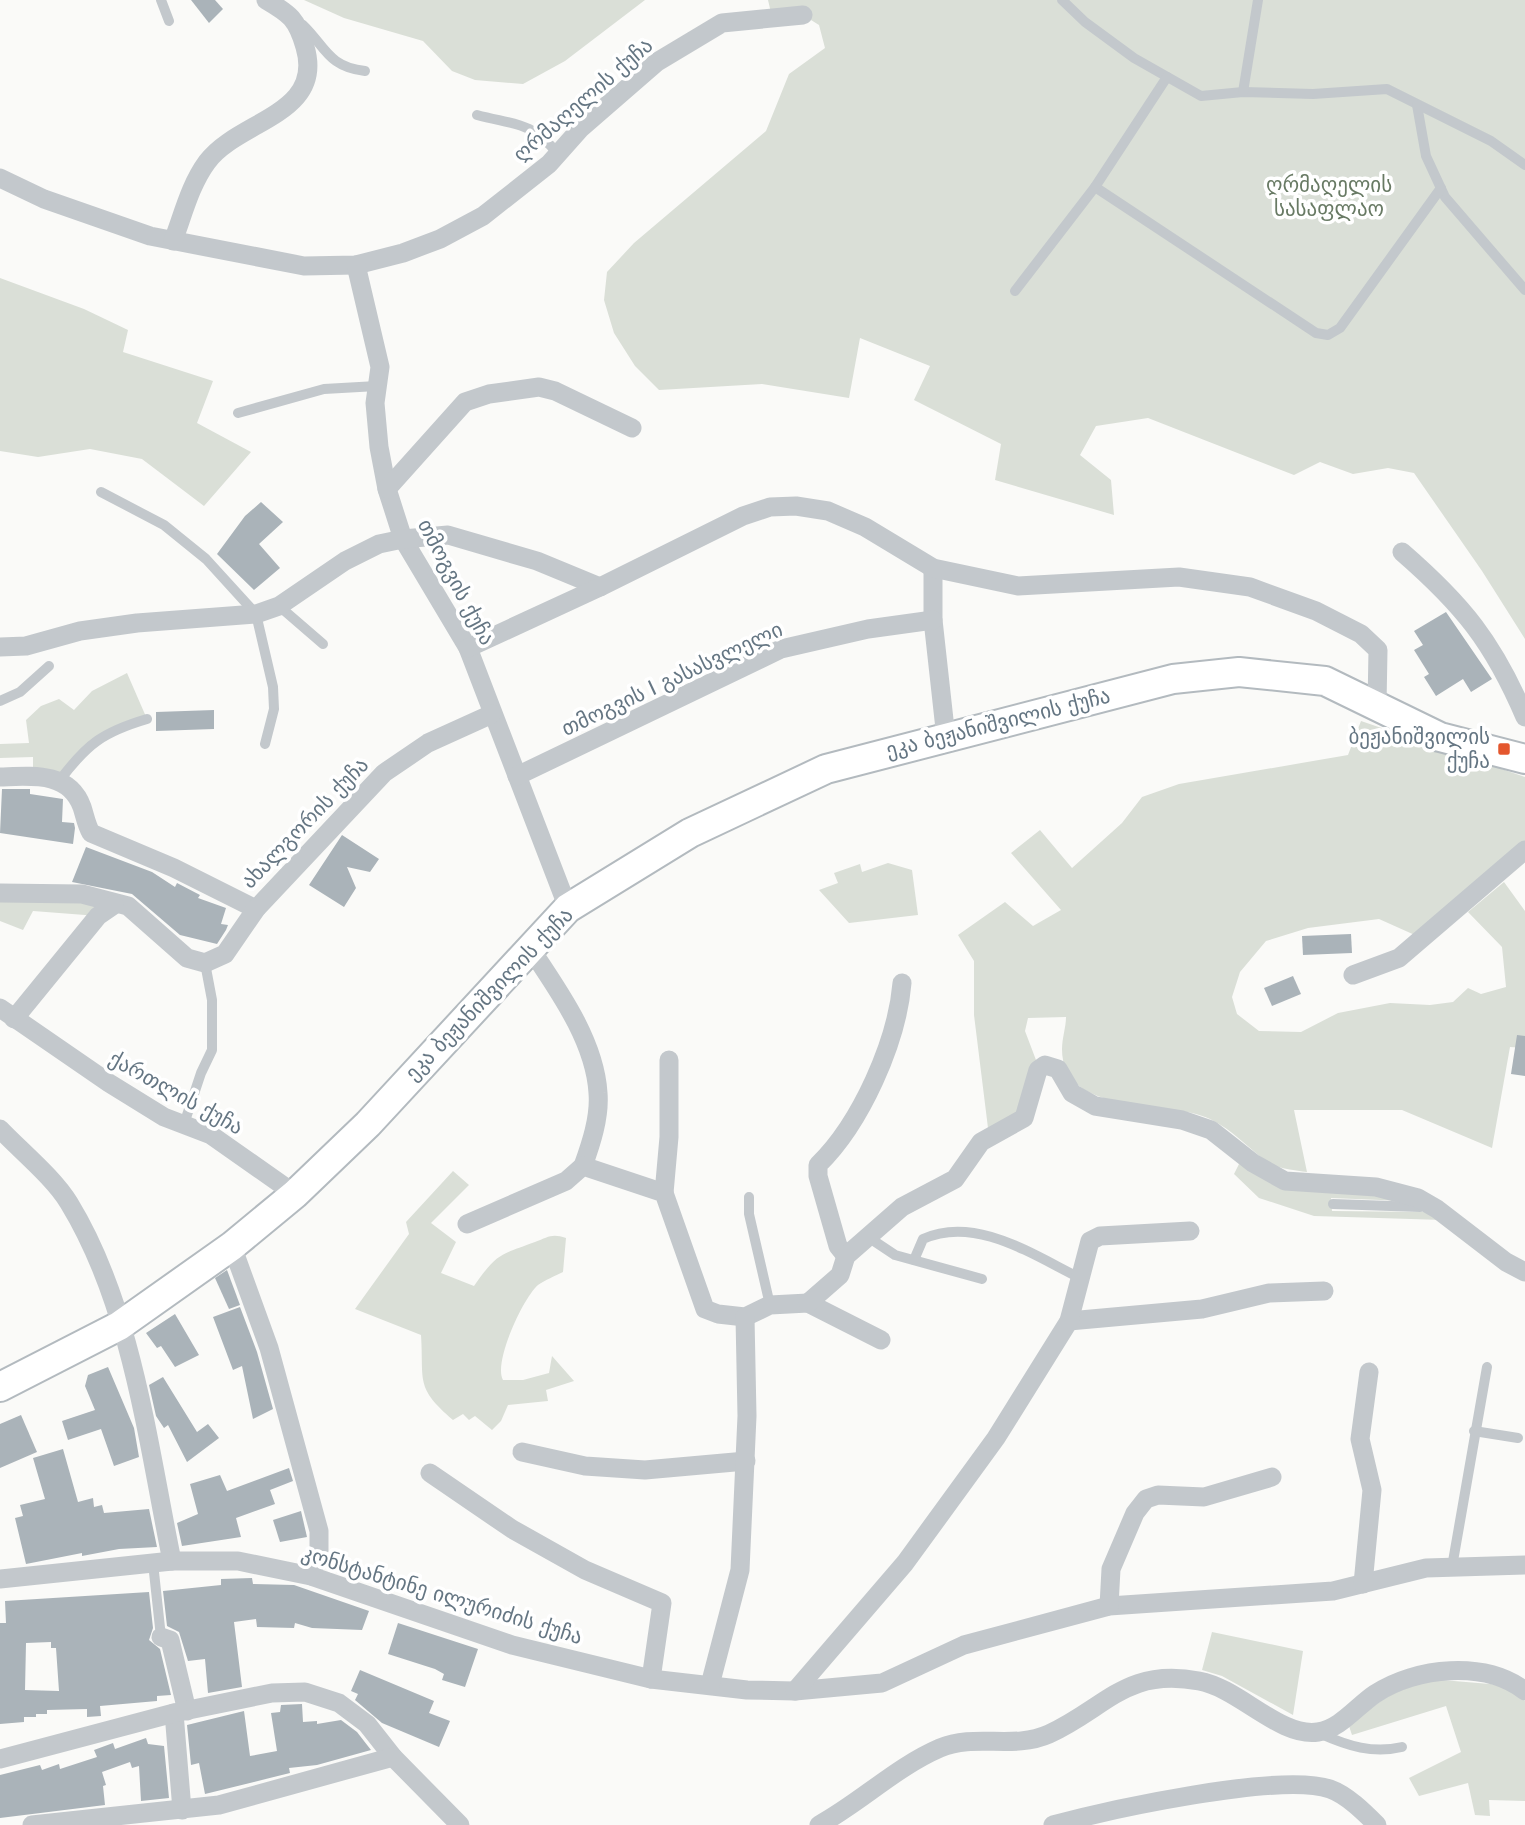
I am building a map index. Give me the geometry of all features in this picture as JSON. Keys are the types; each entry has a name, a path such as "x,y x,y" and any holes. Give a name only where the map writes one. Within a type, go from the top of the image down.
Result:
{"street":[{"path":"173,241 195,182 208,161 226,143 286,107 310,76 310,62 292,15 266,0"},
{"name":"ღრმაღელის ქუჩა","path":"0,178 44,199 150,236 304,266 356,265 427,244 483,216 549,164 557,153 657,62 722,23 803,15"},
{"name":"თმოგვის ქუჩა","path":"356,265 380,367 377,386 379,447 387,489 403,539 468,648 568,908"},
{"path":"387,489 465,402 489,394 538,387 555,391 632,428"},
{"path":"468,648 600,587 743,516 783,507 828,511 865,527 933,568 1018,586 1179,577 1250,587 1316,611 1361,634 1378,650 1377,705"},
{"path":"0,647 26,646 80,631 137,622 207,615 256,614 279,606 345,561 379,544 403,539 448,535 537,561 600,587"},
{"path":"1402,552 1443,587 1481,631 1525,717"},
{"path":"933,568 933,621 946,738"},
{"name":"თმოგვის I გასასვლელი","path":"517,776 781,649 868,629 933,621"},
{"name":"ეკა ბეჟანიშვილის ქუჩა","path":"1,1385 119,1326 232,1246 295,1194 368,1124 568,908 690,833 826,769 1173,679 1239,672 1325,681 1440,737 1525,759"},
{"name":"ახალგორის ქუჩა","path":"60,780 72,788 91,833 174,868 256,909 384,773 428,743 492,714"},
{"path":"0,777 33,776 60,780"},
{"path":"1353,975 1399,958 1525,850"},
{"path":"0,893 82,894 114,905 128,906 187,958 205,963 225,954 256,909"},
{"path":"7,1013 98,916 114,905"},
{"path":"467,1224 566,1181 583,1166 591,1142 599,1094 593,1062 556,988 530,948"},
{"path":"846,1256 838,1246 818,1176 818,1165 862,1102 884,1059 899,1014 902,983"},
{"name":"ქართლის ქუჩა","path":"7,1013 108,1083 164,1117 211,1135 295,1194"},
{"path":"669,1060 669,1137 664,1193 705,1309 718,1314 745,1317 769,1305 808,1303 881,1340"},
{"path":"808,1303 840,1275 846,1256 902,1207 955,1179 981,1142 1024,1118 1038,1070 1045,1065 1058,1069 1072,1093 1095,1106 1182,1120 1211,1130 1253,1163 1285,1181 1376,1186 1418,1198 1444,1214 1506,1262 1525,1272"},
{"path":"0,1129 68,1201 99,1262 137,1387 162,1562"},
{"path":"583,1166 664,1193"},
{"path":"795,1690 912,1553 996,1437 1069,1321 1090,1241 1100,1236 1191,1231"},
{"path":"232,1246 269,1349 319,1531 318,1551 311,1576"},
{"path":"1069,1321 1202,1309 1269,1293 1324,1291"},
{"path":"710,1685 740,1570 746,1461 745,1317"},
{"path":"1363,1584 1372,1490 1360,1439 1369,1373"},
{"path":"522,1452 585,1466 645,1471 746,1461"},
{"path":"430,1472 512,1529 585,1570 662,1604 651,1679"},
{"path":"1110,1606 1111,1569 1135,1513 1146,1499 1158,1495 1204,1497 1272,1476"},
{"name":"კონსტანტინე ილურიძის ქუჩა","path":"0,1579 162,1562 239,1561 311,1576 512,1644 651,1679 747,1690 795,1690 882,1683 964,1645 1110,1606 1333,1591 1426,1568 1525,1565"},
{"path":"161,1637 170,1640 180,1712 181,1811"},
{"path":"820,1825 941,1748 977,1740 1012,1744 1049,1734 1117,1691 1141,1681 1165,1678 1199,1681 1229,1690 1289,1728 1317,1733 1334,1727 1377,1693 1408,1679 1454,1670 1485,1673 1516,1684 1525,1691"},
{"path":"0,1759 180,1712 272,1693 305,1692 339,1703 367,1724 393,1757 460,1825"},
{"path":"32,1825 181,1811 244,1800 393,1757"},
{"path":"1053,1825 1166,1800 1301,1784 1331,1790 1363,1811 1377,1825"}],"lane":[{"path":"161,0 169,20"},
{"path":"1062,0 1134,58 1201,96 1243,92 1313,94 1387,89 1491,141 1525,165"},
{"path":"1243,92 1258,0"},
{"path":"292,15 307,27 329,57 355,70 365,71"},
{"path":"1015,291 1095,187 1167,77"},
{"path":"1417,105 1426,156 1445,197 1525,290"},
{"path":"477,115 523,125 541,134 557,153"},
{"path":"1095,187 1316,333 1328,335 1340,328 1441,188"},
{"path":"238,413 324,389 377,386"},
{"path":"100,492 163,525 206,559 256,614 273,687 274,709 265,744"},
{"path":"279,606 323,644"},
{"path":"0,701 20,692 49,666"},
{"path":"60,780 82,750 111,730 147,719"},
{"path":"184,1124 201,1073 212,1050 212,1000 205,963"},
{"path":"748,1197 749,1214 769,1305"},
{"path":"1333,1204 1412,1206 1444,1214"},
{"path":"914,1260 923,1240 938,1232 967,1231 1001,1240 1080,1278"},
{"path":"869,1237 883,1249 982,1279"},
{"path":"1452,1567 1487,1367"},
{"path":"1474,1432 1518,1438"},
{"path":"161,1637 162,1562"},
{"path":"1317,1733 1347,1746 1371,1750 1402,1748"}],"green space":[{"path":"304,0 645,0 565,61 523,84 475,80 452,71 423,41 344,18"},
{"name":"ღრმაღელის სასაფლაო","path":"768,0 1525,0 1525,639 1414,473 1388,468 1353,474 1320,462 1294,475 1148,418 1096,426 1080,455 1111,480 1114,515 995,480 1001,444 914,400 930,366 860,338 849,398 762,384 659,390 635,366 614,333 604,300 607,272 634,243 766,131 789,74 825,48 819,25 803,15 772,17"},
{"path":"0,278 84,309 128,330 123,352 213,381 197,423 251,452 204,506 142,459 90,449 38,457 0,451"},
{"path":"127,673 147,719 111,730 60,780 33,776 33,757 0,758 0,744 29,743 26,720 41,706 59,699 74,710 92,691"},
{"path":"1361,721 1525,777 1525,841 1417,936 1379,919 1308,928 1266,941 1240,972 1232,997 1237,1014 1259,1031 1301,1032 1338,1013 1390,1003 1430,1005 1453,1002 1468,988 1481,994 1506,987 1502,947 1468,912 1504,882 1525,911 1525,1048 1510,1047 1492,1148 1402,1110 1294,1110 1307,1172 1270,1164 1233,1133 1210,1119 1192,1113 1121,1102 1098,1096 1080,1086 1067,1071 1062,1049 1066,1017 1028,1018 1025,1031 1036,1060 1022,1116 988,1128 974,1015 974,961 958,935 1005,902 1033,926 1061,910 1011,853 1040,830 1072,868 1122,823 1142,797 1179,784 1348,755"},
{"path":"888,863 912,870 918,915 849,923 819,890 838,883 834,873 860,864 862,872"},
{"path":"0,893 99,899 98,916 33,911 23,930 0,921"},
{"path":"1239,1164 1347,1191 1405,1201 1331,1198 1332,1211 1426,1212 1443,1220 1314,1216 1259,1198 1234,1174"},
{"path":"453,1171 469,1185 431,1223 456,1242 441,1273 474,1286 500,1256 550,1236 566,1238 563,1272 538,1285 525,1303 511,1331 501,1372 503,1380 523,1380 549,1373 552,1356 574,1381 546,1390 548,1401 508,1405 501,1421 492,1430 475,1416 469,1420 463,1414 453,1420 432,1399 422,1374 421,1335 355,1309 409,1234 406,1222"},
{"path":"1212,1632 1303,1651 1293,1715 1222,1676 1202,1670"},
{"path":"1442,1680 1502,1685 1525,1701 1525,1801 1489,1800 1490,1816 1475,1815 1468,1783 1419,1796 1409,1778 1461,1752 1446,1706 1352,1735 1349,1726 1391,1695 1413,1686"}],"building":[{"path":"191,0 215,0 223,9 209,23"},
{"path":"261,502 283,522 259,544 280,568 254,590 217,554 245,516"},
{"path":"1446,612 1492,679 1471,692 1463,679 1436,696 1424,677 1429,674 1414,650 1423,645 1414,631"},
{"path":"214,710 214,729 156,731 156,712"},
{"path":"2,789 30,789 30,794 63,799 62,822 74,823 73,844 0,833"},
{"path":"342,835 379,859 370,872 347,867 356,888 344,907 309,885"},
{"path":"86,847 152,872 175,887 177,883 200,895 198,898 226,908 221,924 228,925 217,944 180,935 132,894 72,882"},
{"path":"1351,934 1352,953 1303,955 1302,936"},
{"path":"1293,976 1301,994 1272,1006 1264,988"},
{"path":"1517,1035 1525,1036 1525,1076 1511,1074"},
{"path":"227,1270 240,1305 229,1309 215,1278"},
{"path":"240,1307 257,1352 273,1409 253,1419 242,1366 233,1370 213,1317"},
{"path":"175,1314 199,1355 175,1367 161,1346 157,1348 146,1333"},
{"path":"108,1367 134,1428 139,1457 114,1466 101,1429 68,1440 62,1421 95,1410 85,1386 88,1375"},
{"path":"163,1377 197,1432 208,1424 219,1438 187,1462 168,1425 164,1428 156,1416 149,1385"},
{"path":"21,1415 37,1452 0,1468 0,1424"},
{"path":"63,1449 78,1502 93,1498 94,1507 102,1505 104,1513 149,1509 157,1547 119,1549 82,1556 82,1553 26,1564 15,1518 23,1516 20,1505 45,1499 33,1458"},
{"path":"289,1468 293,1481 270,1490 275,1504 236,1518 241,1537 182,1546 177,1523 198,1514 190,1484 220,1475 227,1491"},
{"path":"301,1511 307,1537 280,1542 273,1520"},
{"path":"252,1578 253,1584 294,1585 369,1611 362,1630 312,1628 295,1623 294,1628 257,1627 256,1619 234,1622 242,1687 208,1693 205,1659 188,1661 179,1632 167,1626 163,1591 221,1585 221,1579"},
{"path":"149,1592 153,1628 149,1640 160,1649 171,1695 157,1696 157,1701 100,1706 101,1716 87,1717 87,1709 47,1710 47,1714 24,1717 24,1722 0,1724 0,1623 6,1623 5,1601","holes":["51,1642 51,1648 56,1648 59,1691 25,1690 26,1643"]},
{"path":"398,1623 478,1649 465,1687 442,1680 444,1674 435,1669 388,1654"},
{"path":"360,1670 434,1701 429,1713 450,1721 439,1747 382,1723 355,1700 358,1694 351,1691"},
{"path":"302,1704 303,1722 317,1721 317,1724 341,1720 357,1732 371,1750 317,1765 289,1768 290,1773 205,1794 199,1763 191,1765 187,1725 244,1711 250,1756 277,1751 271,1713 280,1712 281,1705"},
{"path":"146,1738 148,1744 164,1746 169,1798 141,1801 139,1766 132,1768 130,1762 102,1772 106,1785 103,1786 105,1805 0,1818 0,1775 40,1765 42,1770 59,1764 60,1769 97,1757 94,1750 113,1743 115,1749"}],"place":[{"name":"ბეჟანიშვილის ქუჩა","path":"1504,749"}]}
